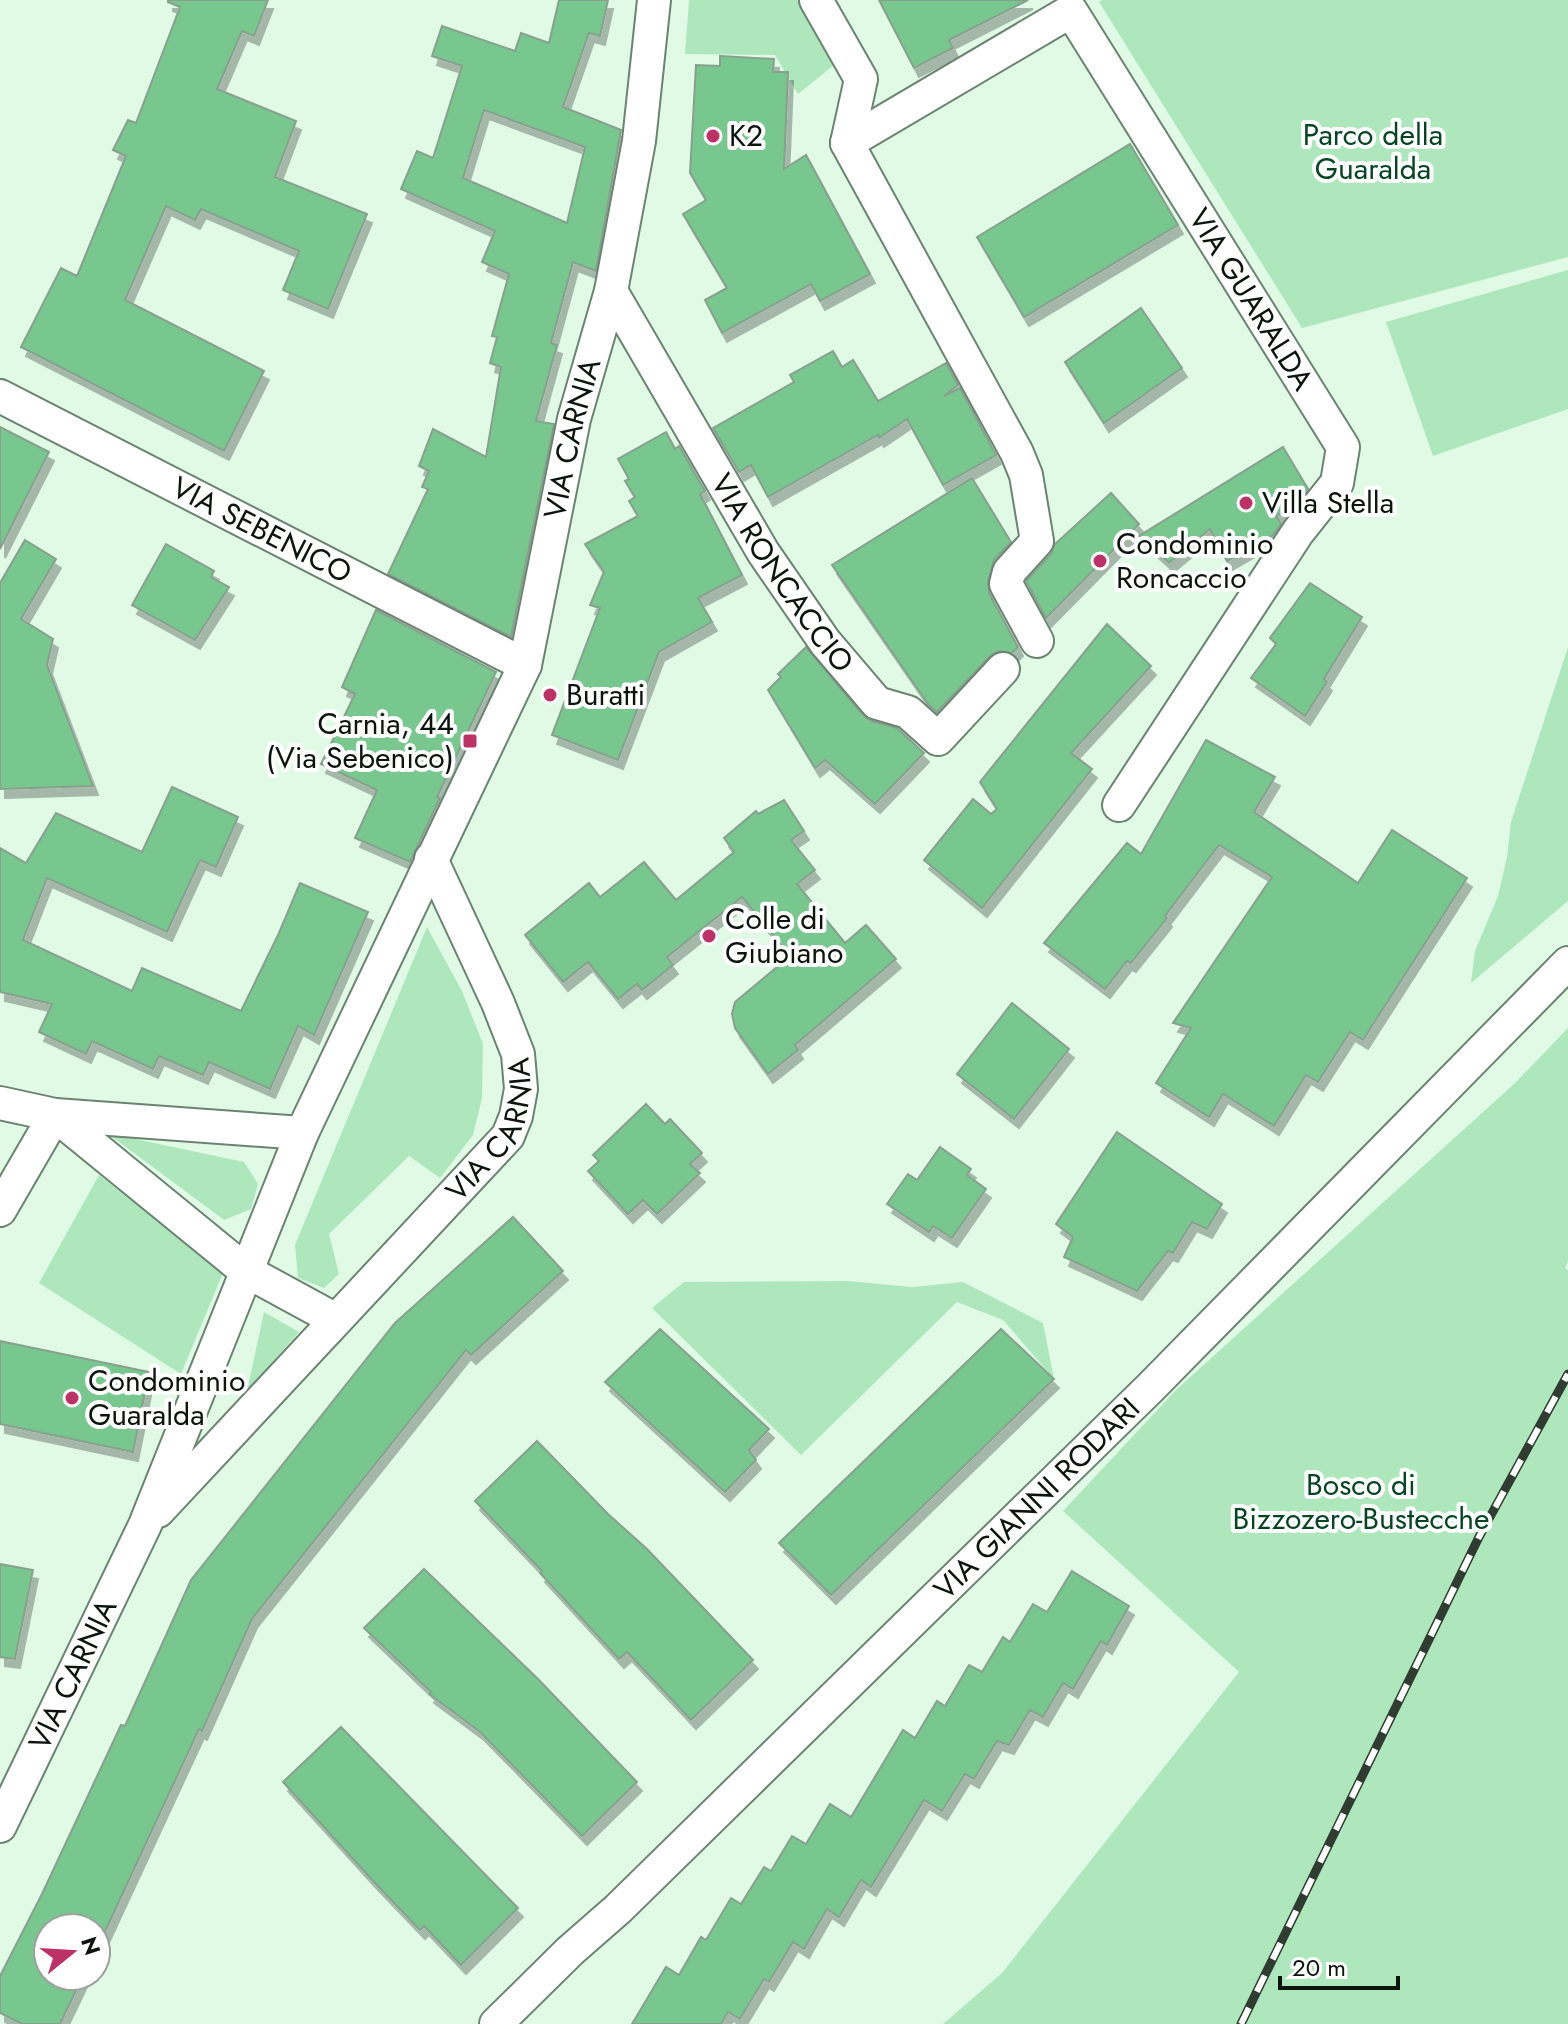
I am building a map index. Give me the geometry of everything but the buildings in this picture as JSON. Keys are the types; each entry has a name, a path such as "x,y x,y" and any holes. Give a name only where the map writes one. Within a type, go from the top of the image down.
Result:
{"street":[{"name":"VIA CARNIA","path":"0,1826 145,1525 302,1133 525,665 574,419 611,291 639,141 654,0"},
{"path":"816,0 861,79 847,143 1017,453 1026,475 1037,541 1009,572 1006,584 1037,641"},
{"name":"VIA GUARALDA","path":"847,143 1068,6 1343,447 1337,483 1298,532 1119,805"},
{"name":"VIA RONCACCIO","path":"611,291 763,552 825,642 877,703 908,712 938,739 1003,669"},
{"name":"VIA SEBENICO","path":"0,396 525,665"},
{"name":"VIA CARNIA","path":"145,1525 475,1175 508,1136 521,1089 518,1054 498,1003 431,859"},
{"name":"VIA GIANNI RODARI","path":"496,2024 618,1909 1151,1387 1568,963"},
{"path":"0,1103 55,1115 302,1133"},
{"path":"0,1210 55,1115"},
{"path":"55,1115 246,1271 336,1320"}],"green space":[{"path":"689,0 798,0 834,65 798,94 775,55 685,54"},
{"name":"Parco della Guaralda","path":"1568,0 1568,257 1302,328 1099,2"},
{"path":"1568,270 1568,409 1433,456 1386,322"},
{"path":"1568,647 1568,901 1471,983 1475,951 1498,896 1511,822"},
{"path":"427,927 462,991 483,1044 482,1098 473,1135 440,1178 409,1156 329,1234 339,1274 324,1288 298,1278 295,1245"},
{"name":"Bosco di Bizzozero-Bustecche","path":"1568,1028 1568,1262 1565,1268 1568,1270 1568,2024 943,2024 1002,1973 1239,1672 1063,1511 1177,1389 1514,1084"},
{"path":"107,1133 244,1162 258,1184 251,1209 224,1220"},
{"path":"99,1175 223,1273 181,1374 39,1283"},
{"path":"847,1281 912,1287 963,1282 1043,1323 1054,1379 1003,1320 957,1302 801,1455 652,1308 684,1282"},
{"path":"264,1312 299,1332 247,1391"}],"railway":[{"path":"1241,2024 1479,1537 1568,1374"}],"place":[{"name":"K2","path":"713,136"},
{"name":"Villa Stella","path":"1246,503"},
{"name":"Condominio Roncaccio","path":"1100,561"},
{"name":"Buratti","path":"550,695"},
{"name":"Carnia, 44 (Via Sebenico)","path":"470,741"},
{"name":"Colle di Giubiano","path":"709,936"},
{"name":"Condominio Guaralda","path":"72,1398"}]}
